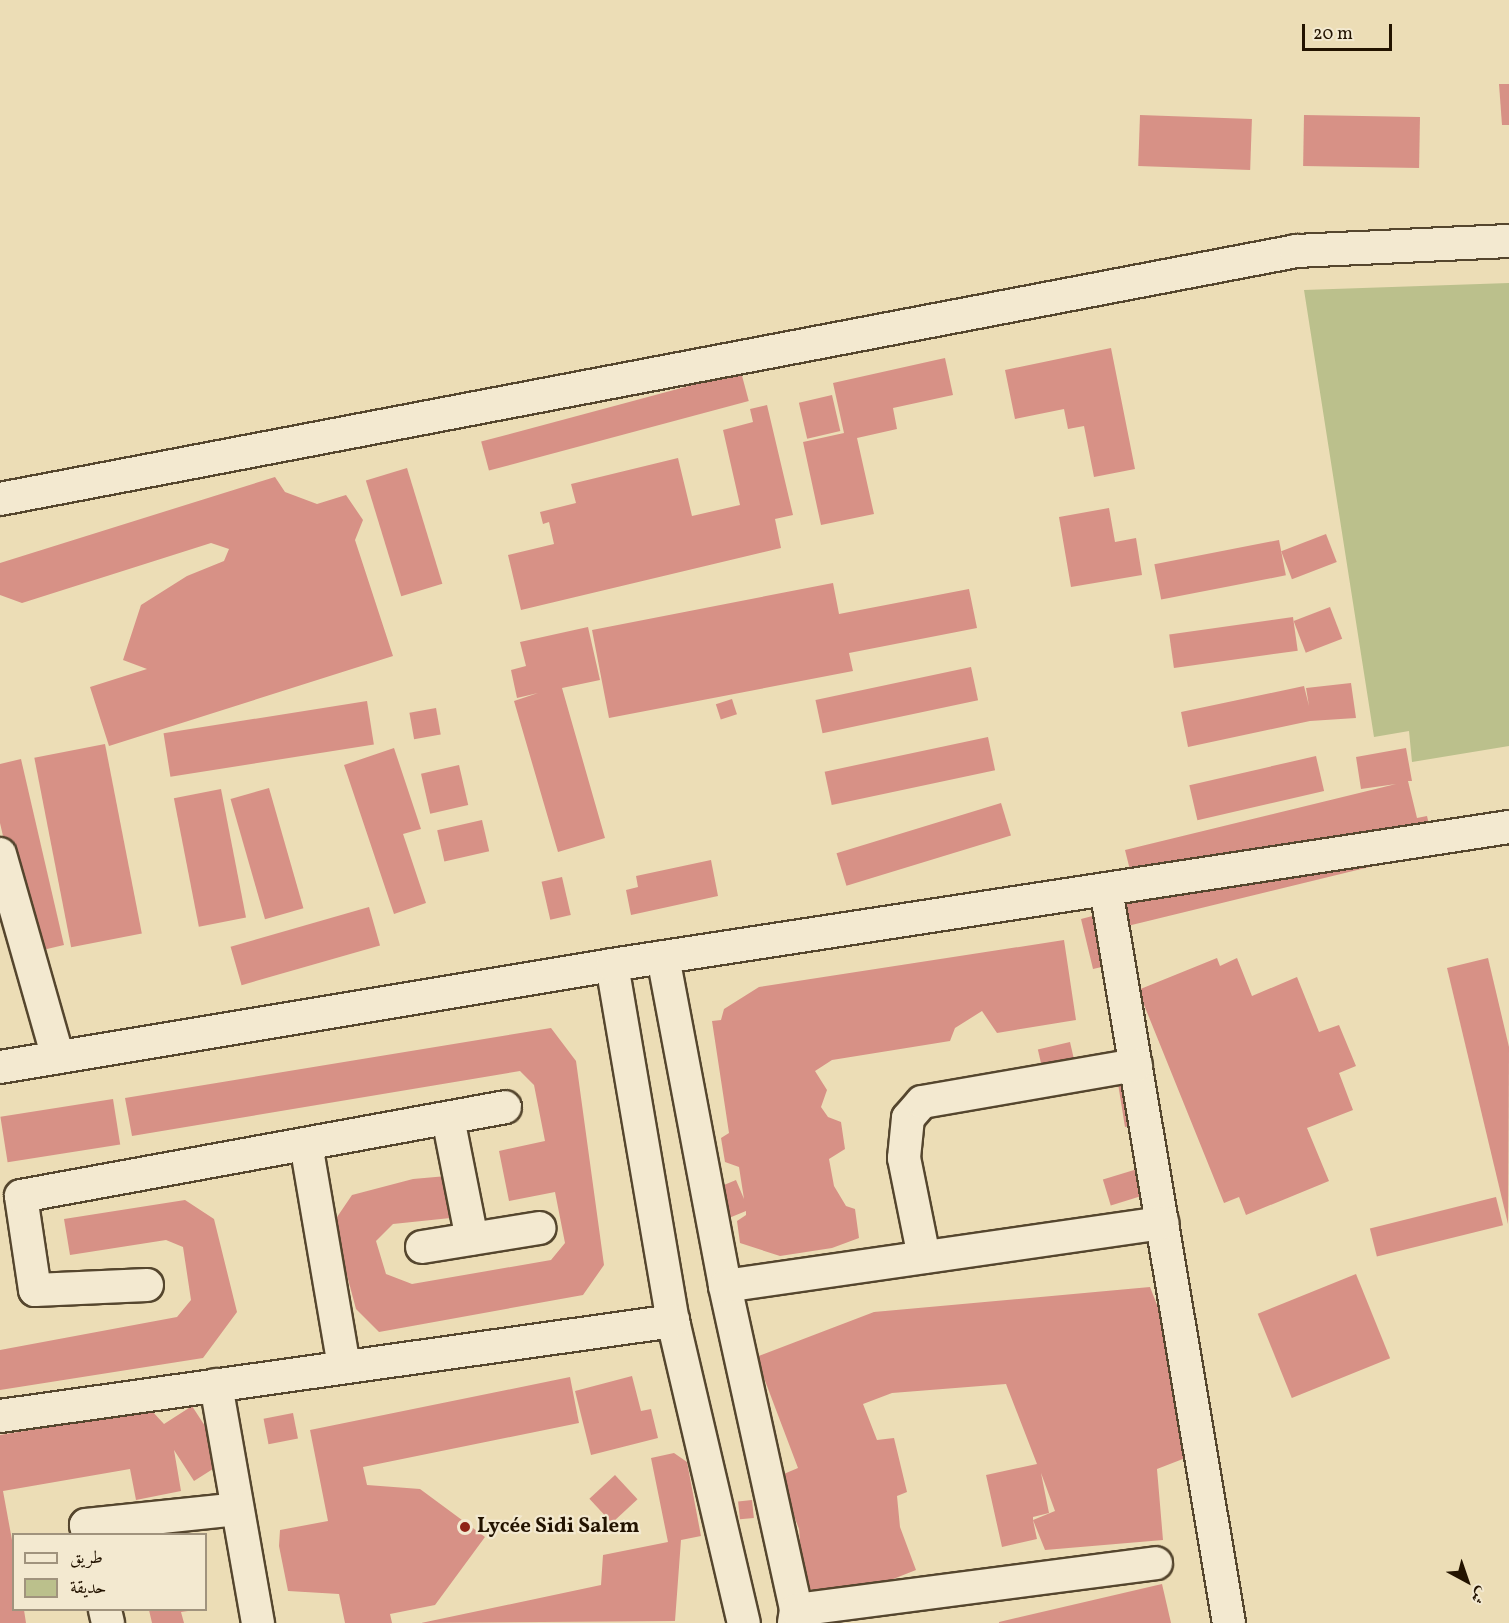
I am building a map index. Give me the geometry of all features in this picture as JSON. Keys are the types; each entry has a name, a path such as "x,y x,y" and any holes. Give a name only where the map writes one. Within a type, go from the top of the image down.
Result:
{"street":[{"path":"0,499 1296,251 1509,241"},
{"path":"0,1067 612,965 1509,827"},
{"path":"0,854 58,1057"},
{"path":"1106,889 1229,1623"},
{"path":"663,957 725,1286 795,1616 1155,1563"},
{"path":"612,965 673,1321 744,1623"},
{"path":"924,1257 904,1158 908,1118 922,1102 1136,1065"},
{"path":"147,1285 35,1290 21,1196 505,1107"},
{"path":"448,1118 472,1239"},
{"path":"306,1144 344,1367"},
{"path":"725,1286 1162,1223"},
{"path":"422,1247 539,1228"},
{"path":"0,1416 673,1321"},
{"path":"216,1385 258,1623"},
{"path":"88,1533 86,1525 237,1509"}],"green space":[{"path":"1509,283 1509,746 1412,762 1409,731 1374,737 1304,290"}],"building":[{"path":"1499,84 1509,84 1509,125 1502,125"},
{"path":"1140,115 1252,119 1250,170 1138,166"},
{"path":"1304,115 1420,117 1419,168 1303,166"},
{"path":"1111,348 1135,469 1094,477 1084,426 1068,429 1064,409 1015,419 1005,370"},
{"path":"945,358 953,395 893,408 897,429 857,438 874,514 821,525 803,442 844,433 833,383"},
{"path":"741,372 749,401 489,471 481,442"},
{"path":"832,395 840,431 807,439 799,403"},
{"path":"767,405 793,515 775,519 781,548 521,610 508,555 554,544 549,522 543,524 540,512 576,503 571,484 678,458 692,516 740,505 723,430 753,422 750,409"},
{"path":"407,468 442,584 401,596 366,481"},
{"path":"275,477 285,492 317,504 346,495 363,520 355,540 393,656 109,746 90,687 147,669 123,660 141,605 187,576 224,561 229,549 211,543 22,603 0,595 0,563"},
{"path":"1109,508 1115,542 1136,538 1142,575 1071,587 1059,517"},
{"path":"1326,534 1337,562 1292,579 1281,551"},
{"path":"1279,540 1286,575 1161,600 1154,564"},
{"path":"833,583 839,614 969,589 977,628 849,653 853,671 609,718 592,630"},
{"path":"1330,607 1342,639 1306,653 1294,621"},
{"path":"1293,617 1298,651 1174,668 1169,634"},
{"path":"588,627 600,680 562,688 605,838 558,852 514,701 538,693 517,698 511,670 526,666 520,642"},
{"path":"971,667 978,700 823,733 815,700"},
{"path":"1351,683 1356,718 1310,721 1188,747 1181,712 1304,686 1309,706 1306,688"},
{"path":"732,699 737,714 721,719 716,704"},
{"path":"367,701 374,744 170,777 164,733"},
{"path":"436,708 441,735 414,739 409,713"},
{"path":"988,737 995,770 832,805 825,772"},
{"path":"105,744 142,933 71,947 34,758"},
{"path":"394,748 421,829 403,834 426,903 394,914 344,765"},
{"path":"1406,748 1412,781 1408,781 1417,818 1427,816 1435,851 1107,931 1115,964 1093,969 1081,919 1104,913 1135,890 1125,850 1396,784 1361,789 1356,757"},
{"path":"1316,756 1324,791 1197,820 1189,785"},
{"path":"21,759 64,945 30,953 0,823 0,764"},
{"path":"459,765 468,805 430,814 421,774"},
{"path":"269,788 303,908 265,919 231,799"},
{"path":"221,789 246,918 199,927 174,798"},
{"path":"1001,803 1011,836 846,886 837,853"},
{"path":"482,820 489,851 444,862 437,830"},
{"path":"711,860 718,896 631,915 626,890 638,887 636,876"},
{"path":"562,877 571,915 550,920 542,882"},
{"path":"369,907 380,945 242,985 231,947"},
{"path":"1064,940 1076,1020 997,1033 982,1011 955,1028 950,1041 832,1060 815,1071 827,1090 821,1107 828,1117 841,1122 845,1149 829,1159 834,1186 846,1206 855,1209 859,1238 832,1248 780,1256 740,1243 737,1221 746,1215 746,1211 724,1220 712,1190 736,1180 744,1199 739,1167 725,1162 721,1138 729,1133 712,1021 721,1020 724,1009 759,987"},
{"path":"1217,958 1220,966 1237,958 1252,996 1297,977 1319,1032 1339,1025 1356,1066 1339,1073 1353,1110 1307,1128 1329,1181 1246,1215 1239,1197 1224,1203 1138,990"},
{"path":"1488,958 1509,1047 1508,1224 1447,968"},
{"path":"551,1028 576,1061 604,1265 583,1295 379,1332 356,1309 333,1223 352,1195 413,1179 458,1175 460,1217 393,1224 376,1241 386,1274 412,1284 551,1260 565,1243 555,1192 509,1201 499,1151 545,1141 534,1085 520,1071 132,1136 125,1098"},
{"path":"1070,1042 1075,1064 1043,1072 1038,1049"},
{"path":"1116,1071 1127,1087 1138,1124 1125,1127"},
{"path":"113,1099 120,1144 8,1162 0,1117"},
{"path":"1144,1167 1152,1193 1111,1205 1103,1180"},
{"path":"1496,1197 1503,1225 1377,1257 1370,1228"},
{"path":"185,1200 214,1219 237,1312 203,1358 0,1390 0,1350 177,1317 191,1300 183,1247 166,1240 70,1255 64,1219"},
{"path":"1356,1274 1390,1358 1292,1398 1258,1314"},
{"path":"1150,1287 1181,1366 1188,1457 1157,1469 1163,1540 1045,1550 1033,1520 1037,1539 1002,1547 986,1475 1037,1464 1006,1384 892,1393 863,1404 877,1440 894,1438 907,1492 897,1496 900,1527 916,1570 883,1583 808,1590 803,1577 799,1529 779,1476 798,1468 756,1357 874,1312","holes":["1041,1473 1055,1511 1033,1520 1033,1517 1049,1513"]},
{"path":"632,1376 641,1411 651,1409 658,1438 591,1455 575,1391"},
{"path":"570,1377 579,1423 363,1467 367,1485 420,1489 485,1537 435,1605 390,1614 392,1623 345,1623 339,1594 288,1591 279,1546 280,1530 328,1521 310,1430"},
{"path":"192,1406 227,1460 194,1481 174,1450 181,1491 136,1500 130,1469 3,1491 12,1540 12,1611 24,1611 26,1623 0,1623 0,1435 151,1410 164,1424"},
{"path":"293,1413 298,1439 269,1444 264,1419"},
{"path":"674,1453 687,1462 701,1536 681,1540 675,1621 421,1623 601,1585 603,1555 668,1542 651,1458"},
{"path":"615,1475 638,1499 612,1523 589,1499"},
{"path":"752,1500 754,1518 740,1519 738,1501"},
{"path":"1162,1584 1171,1623 999,1623 999,1622"},
{"path":"149,1611 188,1611 181,1612 184,1623 152,1623"}],"place":[{"name":"Lycée Sidi Salem","path":"465,1527"}]}
